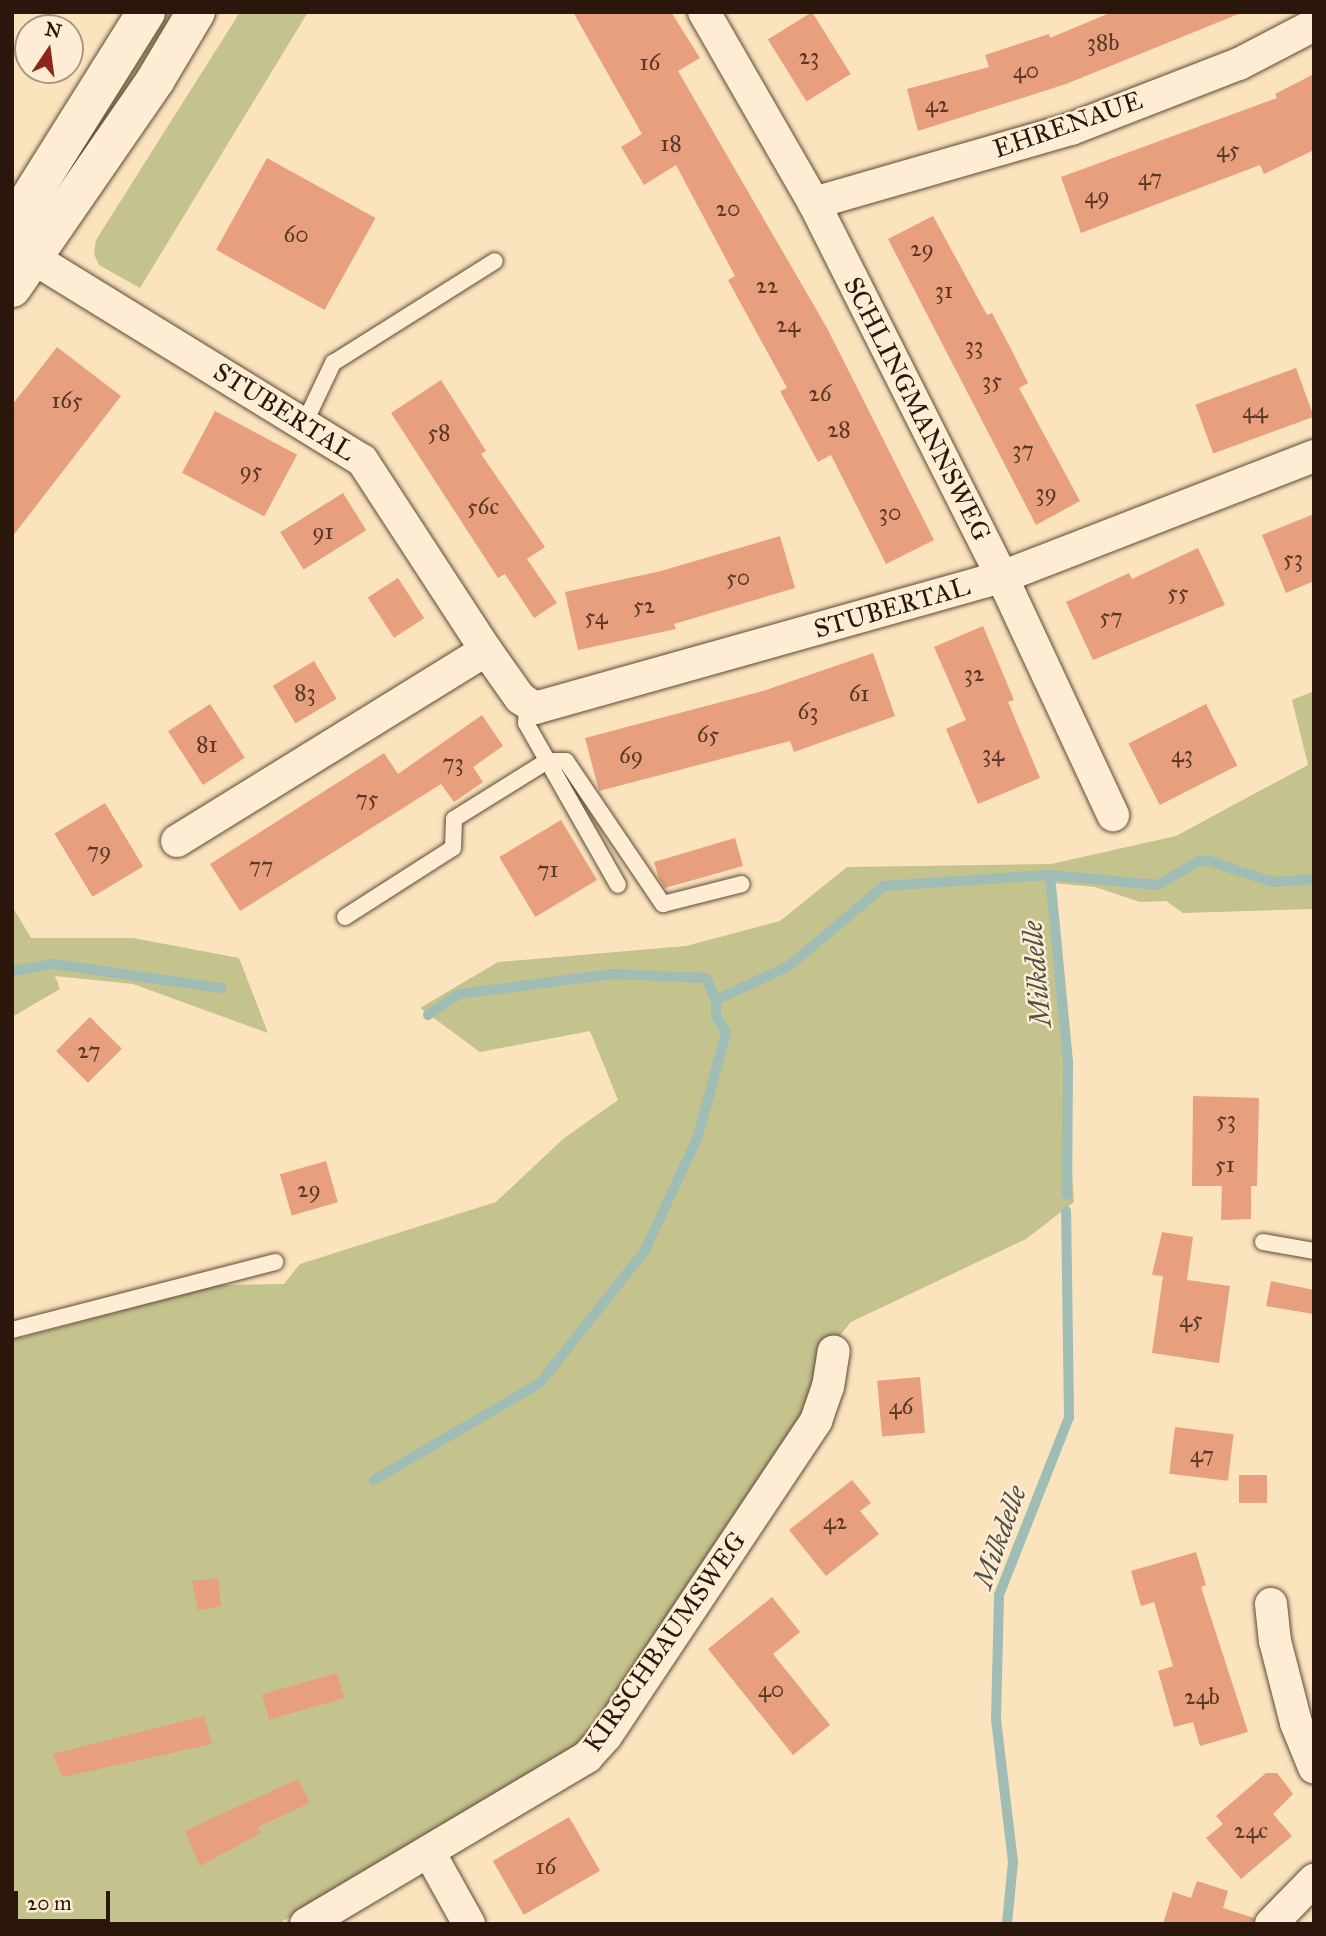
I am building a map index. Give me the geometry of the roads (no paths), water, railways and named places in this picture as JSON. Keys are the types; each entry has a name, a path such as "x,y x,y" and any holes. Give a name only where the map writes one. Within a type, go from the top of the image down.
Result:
{"main road":[{"path":"12,226 146,12"},
{"path":"19,264 196,12"}],"street":[{"name":"SCHLINGMANNSWEG","path":"704,12 814,203 1002,577 1113,815"},
{"name":"EHRENAUE","path":"814,203 1071,129 1238,64 1314,25"},
{"name":"STUBERTAL","path":"19,264 304,424 362,460 486,650 528,703 535,708 556,705 1002,577 1314,456"},
{"path":"177,841 486,650"},
{"name":"KIRSCHBAUMSWEG","path":"306,1924 587,1758 606,1737 816,1421 828,1387 834,1351"},
{"path":"1271,1604 1275,1642 1296,1723 1314,1767"},
{"path":"429,1852 469,1924"},
{"path":"1271,1924 1314,1880"}],"lane":[{"path":"304,424 333,363 495,261"},
{"path":"528,703 526,723 618,885"},
{"path":"345,917 453,848 454,819 547,761 566,761 663,904 742,884"},
{"path":"1263,1242 1314,1251"},
{"path":"12,1330 275,1262"}],"waterway":[{"path":"428,1015 459,994 613,974 706,978 716,1000 789,966 884,886 1050,875 1158,885 1199,861 1209,861 1273,882 1314,879"},
{"name":"Milkdelle","path":"1050,875 1068,1063 1067,1195"},
{"path":"12,971 54,964 221,988"},
{"path":"374,1480 540,1383 644,1252 697,1139 726,1033 716,1016 716,1000"},
{"name":"Milkdelle","path":"1007,1924 1013,1862 996,1719 999,1595 1069,1417 1066,1211"}]}
